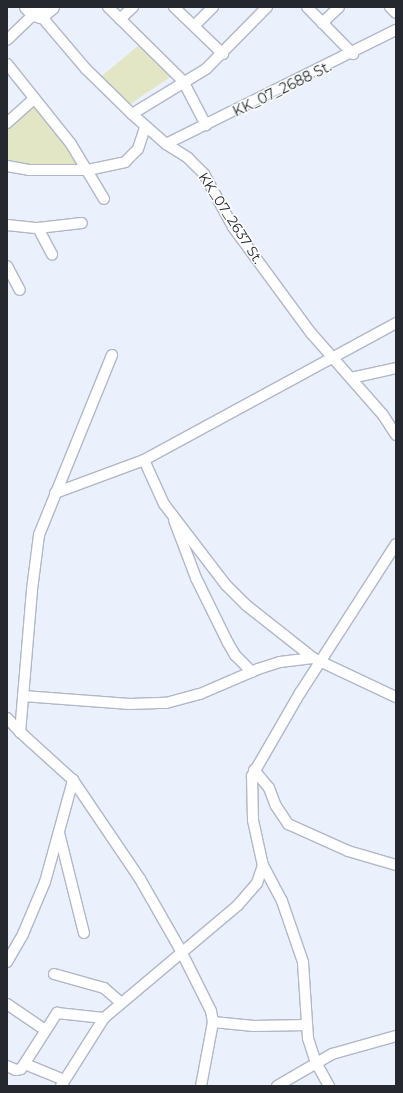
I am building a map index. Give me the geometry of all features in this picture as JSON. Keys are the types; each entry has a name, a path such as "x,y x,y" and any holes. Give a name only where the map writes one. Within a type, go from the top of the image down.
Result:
{"street":[{"path":"7,40 34,12 52,7"},
{"path":"108,7 183,81 206,125"},
{"path":"120,19 133,7"},
{"path":"174,7 223,54"},
{"path":"194,26 213,7"},
{"path":"306,7 353,54"},
{"path":"322,23 339,7"},
{"path":"390,7 396,13"},
{"path":"132,114 183,81 206,69 223,54 262,8"},
{"name":"KK_07_2637 St.","path":"34,12 86,69 145,127 166,144 188,158 204,174 233,227 310,333 351,378 396,435"},
{"name":"KK_07_2688 St.","path":"166,144 353,54 396,30"},
{"path":"7,64 88,170 104,199"},
{"path":"7,123 34,99"},
{"path":"7,166 29,170 88,170 126,162 138,149 145,127"},
{"path":"7,225 38,228 82,224"},
{"path":"38,228 52,254"},
{"path":"7,266 20,290"},
{"path":"55,494 144,460 396,323"},
{"path":"20,732 39,535 93,406 112,355"},
{"path":"351,378 396,368"},
{"path":"144,460 164,504 226,586 246,605 316,660 396,697"},
{"path":"173,515 177,534 228,643 235,655 252,672"},
{"path":"329,1086 316,1063 308,1038 303,962 282,901 263,866 250,790 254,770 316,660 396,544"},
{"path":"23,696 130,704 166,703 200,694 280,662 316,660"},
{"path":"7,718 20,732 73,780 140,879 181,951 211,1011 213,1022 201,1086"},
{"path":"254,770 269,788 276,806 288,824 348,851 396,865"},
{"path":"7,962 35,909 59,832 73,780"},
{"path":"59,832 84,933"},
{"path":"25,1064 62,1083 104,1018 247,896 257,883 263,866"},
{"path":"54,974 104,988 121,1003"},
{"path":"7,1004 45,1030"},
{"path":"7,1066 19,1071 57,1013 104,1018"},
{"path":"213,1022 254,1026 307,1025"},
{"path":"277,1086 316,1063 348,1048 396,1037"}],"green space":[{"path":"143,42 175,74 124,108 98,79"},
{"path":"34,99 88,170 7,166 7,122"}]}
